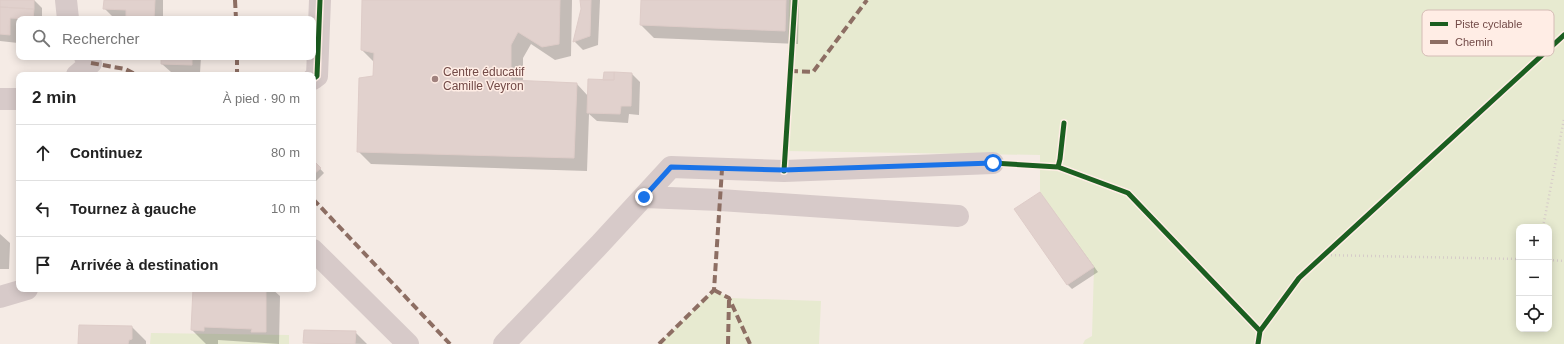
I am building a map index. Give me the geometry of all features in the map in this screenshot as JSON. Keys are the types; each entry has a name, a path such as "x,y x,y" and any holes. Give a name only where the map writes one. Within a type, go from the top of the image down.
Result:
{"street":[{"path":"66,0 68,16"},
{"path":"316,77 320,0"},
{"path":"80,72 91,63 88,60"},
{"path":"0,99 16,98"},
{"path":"504,344 671,167 784,170 993,163"},
{"path":"644,197 720,200 958,216"},
{"path":"316,253 408,344"},
{"path":"0,297 17,292"}],"path":[{"path":"1544,224 1564,119"},
{"path":"1323,255 1516,259"},
{"path":"1552,260 1564,261"}],"green space":[{"path":"789,0 1564,0 1564,344 1083,344 1085,340 1092,336 1094,267 1040,192 1040,155 785,151"},
{"path":"714,290 729,298 821,301 819,344 659,344"},
{"path":"151,333 289,335 289,344 150,344"}],"building":[{"path":"0,0 34,0 34,9 0,7"},
{"path":"104,0 155,0 154,16 126,16 126,10 103,9"},
{"name":"Centre éducatif Camille Veyron","path":"362,0 560,0 559,44 542,47 518,32 511,45 511,80 577,83 574,158 357,152 359,78 373,76 374,53 361,50"},
{"path":"580,0 591,0 590,36 573,42 581,9"},
{"path":"641,0 786,0 785,31 640,25"},
{"path":"0,7 34,9 33,16 16,16 16,18 10,18 10,35 0,34"},
{"path":"161,60 192,60 192,65 161,64"},
{"path":"604,72 614,72 614,80 603,80"},
{"path":"614,72 632,73 631,106 621,106 620,114 587,113 588,79 614,80"},
{"path":"316,163 321,168 316,172"},
{"path":"1040,192 1094,267 1067,285 1014,209"},
{"path":"193,292 266,292 266,332 251,332 252,329 204,327 204,331 191,330"},
{"path":"79,325 132,326 132,339 129,340 128,344 78,344"},
{"path":"304,330 356,331 355,344 303,343"}],"marked path":[{"path":"235,0 236,16"},
{"path":"790,71 813,72 867,0"},
{"path":"237,60 237,72"},
{"path":"91,63 125,69 131,72"},
{"path":"659,344 714,290 722,169"},
{"path":"316,202 450,344"},
{"path":"714,290 729,298 750,344"},
{"path":"728,344 729,300"}],"cycle path":[{"path":"316,77 320,0"},
{"path":"784,171 795,0"},
{"path":"1554,44 1564,35"},
{"path":"1258,344 1260,331 1299,278 1541,56"},
{"path":"993,163 1058,167 1064,123"},
{"path":"1058,167 1128,193 1260,331"}],"place":[{"name":"Centre éducatif Camille Veyron","path":"435,79"}],"route":[{"path":"644,197 671,167 784,170 993,163"}]}
